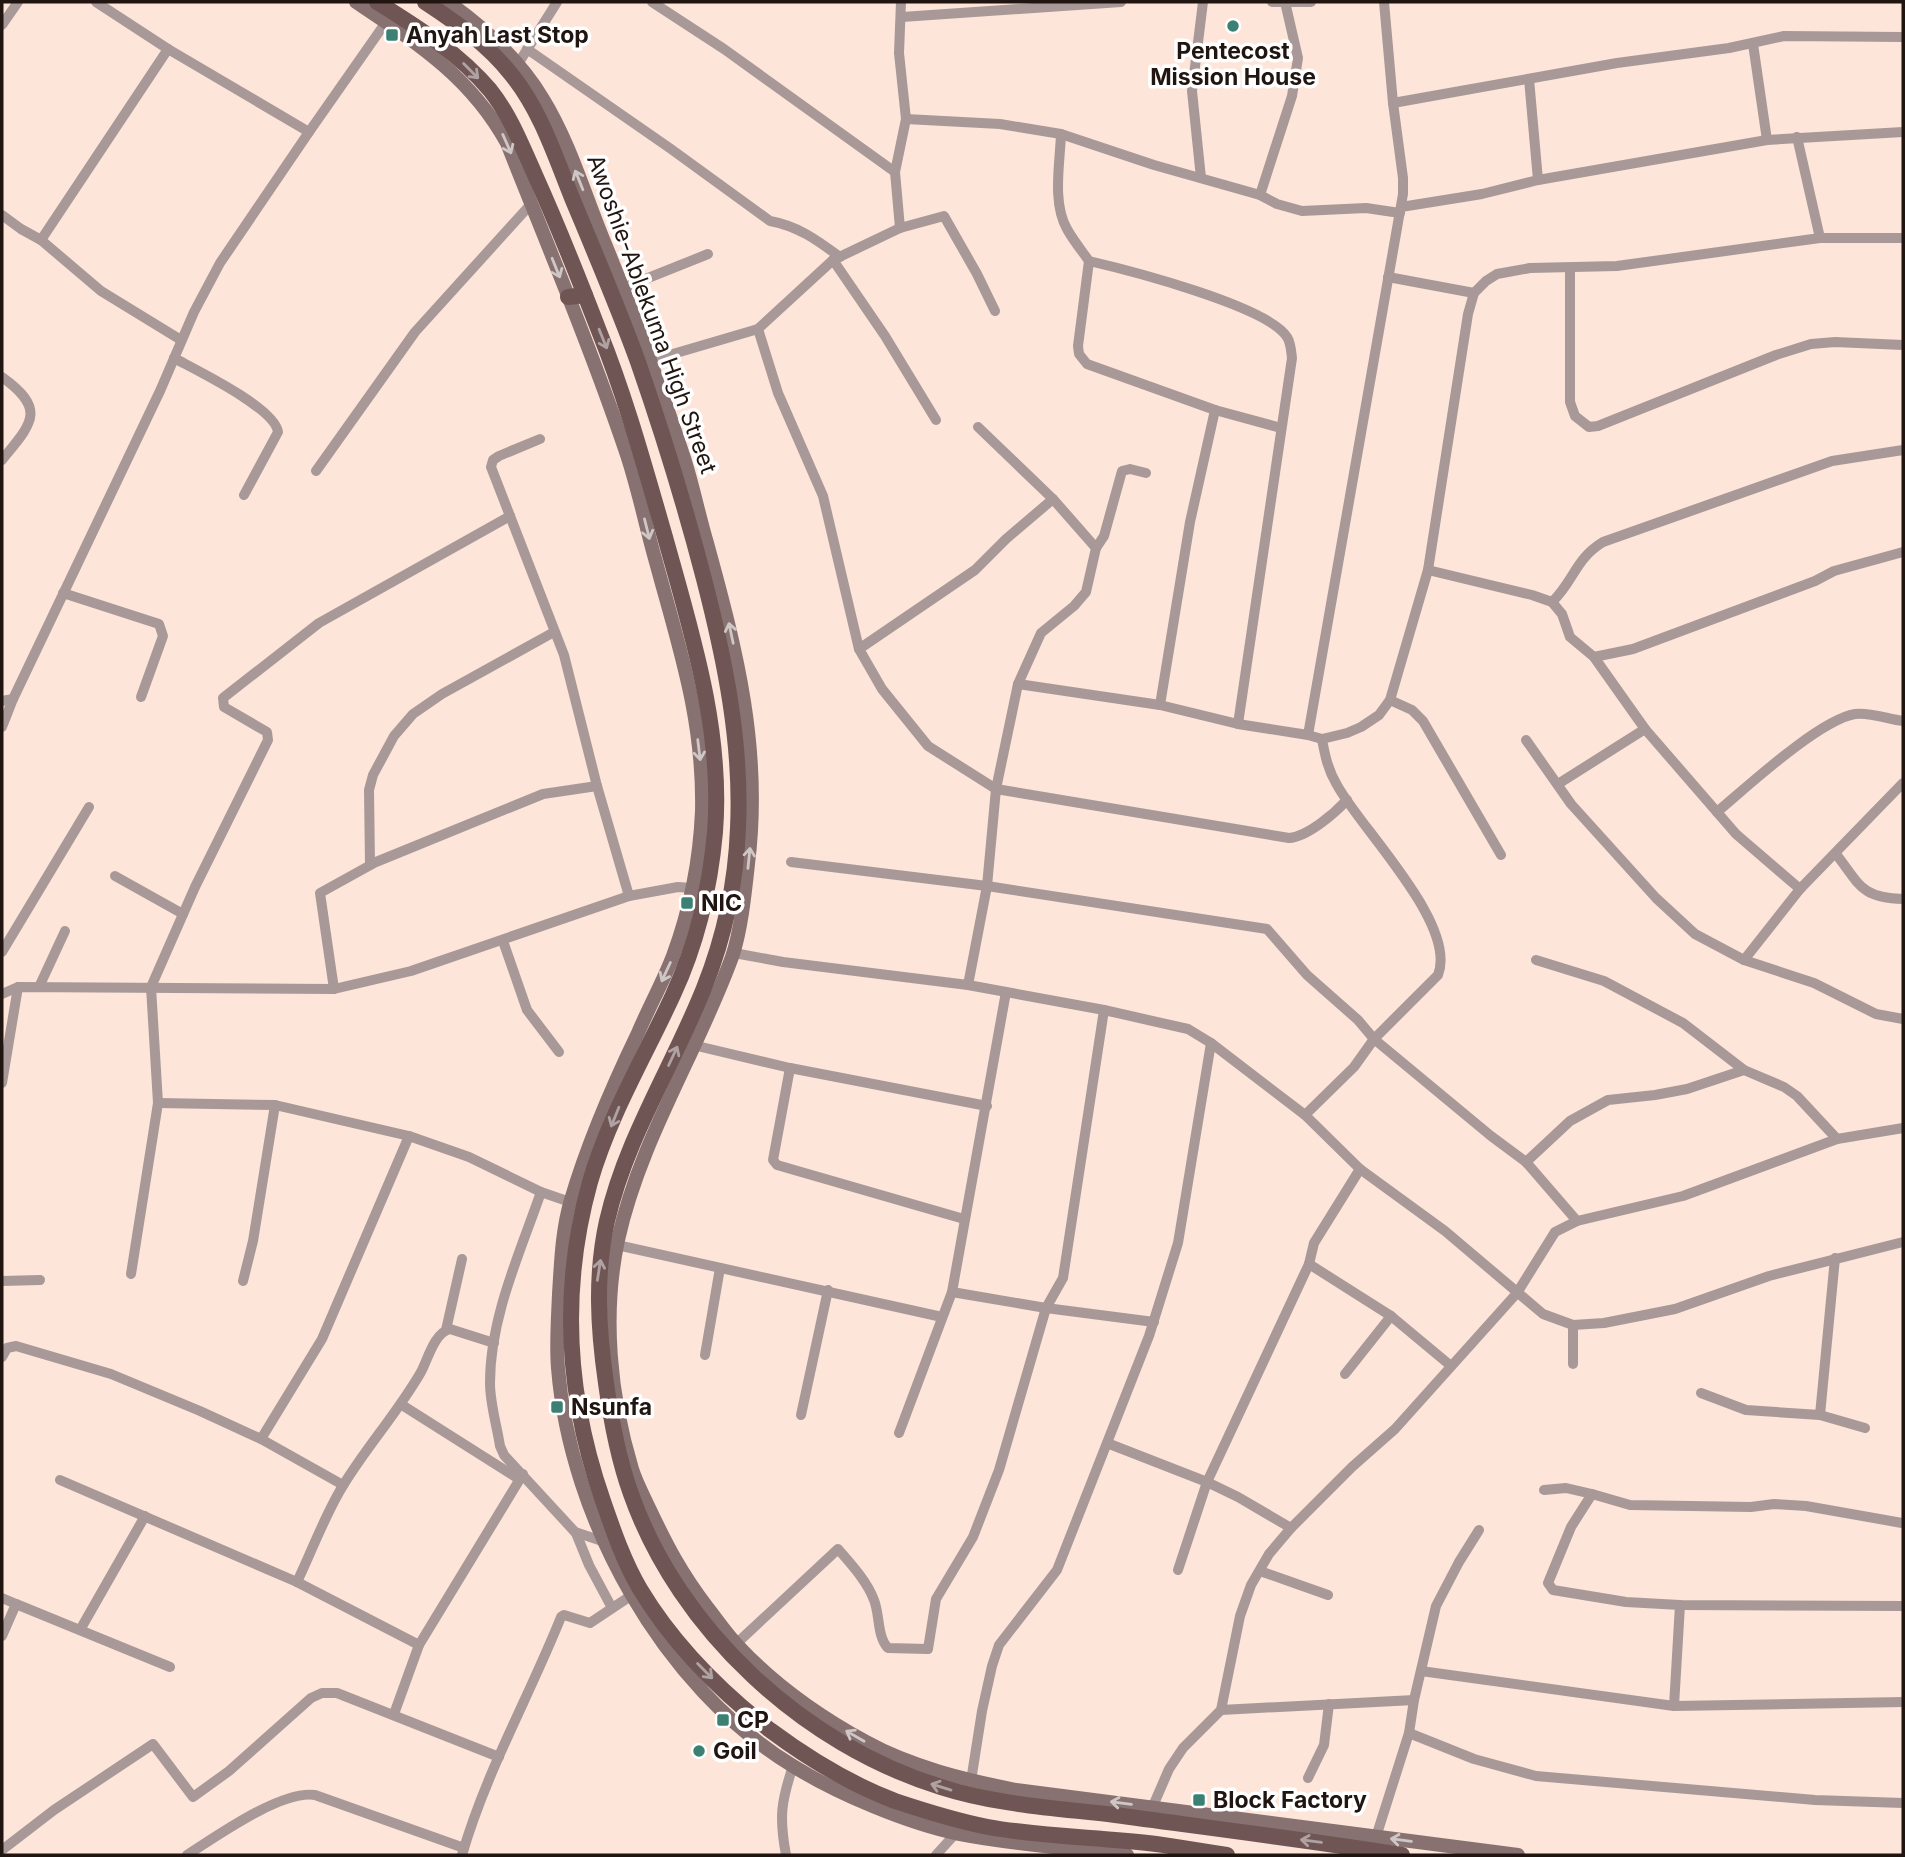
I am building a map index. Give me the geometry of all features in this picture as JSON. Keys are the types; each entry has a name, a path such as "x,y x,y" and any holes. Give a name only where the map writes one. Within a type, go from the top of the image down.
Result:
{"main road":[{"path":"377,2 447,49 491,91 518,136 585,295 638,443 646,496 701,670 711,723 716,796 715,834 707,888 693,944 675,992 618,1107 592,1175 576,1238 570,1297 571,1350 578,1416 590,1466 612,1529 639,1587 678,1643 741,1707 792,1746 833,1772 892,1800 990,1827 1054,1841 1155,1844 1227,1855"},
{"name":"Awoshie-Ablekuma High Street","path":"425,2 470,32 488,48 516,80 538,115 622,317 663,435 683,499 717,632 734,726 738,826 734,873 718,950 703,990 632,1143 608,1218 598,1281 601,1348 611,1421 630,1492 650,1539 689,1603 729,1651 771,1694 862,1756 945,1789 990,1799 1284,1830 1402,1855"},
{"path":"568,296 585,295"},
{"path":"638,443 663,435"}],"street":[{"path":"2,25 18,2"},
{"path":"96,2 168,49 309,132"},
{"path":"356,2 450,69 478,98 507,143 627,454 646,496 692,696 701,768 702,815 692,888 673,956 608,1096 570,1202 562,1257 558,1368 569,1438 605,1542 647,1622 682,1667 741,1729 793,1766 893,1813 956,1833 1054,1841 1124,1855"},
{"name":"Awoshie-Ablekuma High Street","path":"449,2 478,23 518,64 543,98 553,117 623,288 683,456 728,620 746,702 752,755 752,811 748,863 734,953 651,1139 624,1216 617,1245 611,1296 610,1339 616,1402 633,1474 674,1561 736,1644 774,1681 838,1726 872,1746 971,1781 1016,1790 1153,1806 1284,1830 1376,1837 1518,1855"},
{"path":"518,64 557,2"},
{"path":"652,2 724,49 895,172"},
{"path":"900,228 895,172 906,119 899,52 901,2"},
{"path":"902,17 1121,2"},
{"path":"1201,178 1192,91 1203,2"},
{"path":"1272,2 1311,2"},
{"path":"1260,195 1292,96 1298,58 1285,2"},
{"path":"1308,735 1400,210 1403,178 1384,2"},
{"path":"2,727 7,700 63,593 181,340 220,263 386,22"},
{"path":"1393,103 1617,63 1753,44 1784,36 1903,37"},
{"path":"1753,44 1768,140"},
{"path":"41,240 168,49"},
{"path":"527,50 639,126 770,221 806,232 836,258 936,420"},
{"path":"1530,79 1538,180"},
{"path":"906,119 1000,124 1061,134 1260,195 1277,204 1302,211 1366,208 1400,210 1538,180 1768,140 1903,132"},
{"path":"1061,134 1061,214 1065,228 1090,261 1145,274 1169,284 1212,295 1282,331 1290,343 1292,358 1238,724"},
{"path":"1797,137 1819,238"},
{"path":"316,471 420,325 531,204"},
{"path":"2,215 41,240 101,291 181,340"},
{"path":"649,361 758,329 836,258 900,228 944,216 995,311"},
{"path":"1018,684 1160,705 1238,724 1322,739 1361,727 1379,715 1390,700 1428,570 1468,314 1474,293 1486,281 1497,274 1549,266 1617,266 1819,238 1903,238"},
{"path":"623,288 708,254"},
{"path":"1090,261 1078,346 1087,365 1215,410 1281,428"},
{"path":"1570,268 1570,402 1575,416 1589,427 1598,426 1776,355 1811,344 1835,342 1903,345"},
{"path":"1388,277 1474,293"},
{"path":"758,329 778,393 824,496 859,649 882,690 928,746 996,789 1292,838 1329,817 1347,800"},
{"path":"174,358 252,403 276,425 278,432 244,495"},
{"path":"2,377 23,393 31,413 29,427 2,460"},
{"path":"1160,705 1190,522 1215,410"},
{"path":"978,427 1053,499 1096,548"},
{"path":"540,439 493,460 491,467 564,655 597,786 629,896"},
{"path":"1552,602 1565,588 1581,559 1603,542 1832,461 1903,450"},
{"path":"968,985 987,886 996,789 1018,684 1041,633 1074,606 1086,592 1096,548 1104,536 1122,471 1130,468 1146,473"},
{"path":"859,649 975,570 1053,499"},
{"path":"131,1274 158,1103 151,987 183,914 268,740 267,732 224,706 223,698 319,623 510,516"},
{"path":"1594,657 1633,649 1815,581 1834,571 1903,552"},
{"path":"1428,570 1532,594 1552,602 1562,614 1574,643 1594,657 1645,729 1736,834 1800,889"},
{"path":"63,593 159,624 163,636 141,696"},
{"path":"370,865 369,790 373,775 394,736 413,714 442,694 554,632"},
{"path":"1390,700 1412,710 1423,721 1501,855"},
{"path":"1717,812 1813,734 1831,723 1858,713 1903,721"},
{"path":"1558,784 1645,729"},
{"path":"1305,1115 1354,1067 1374,1039 1438,975 1441,961 1432,927 1402,874 1347,800 1327,766 1322,739"},
{"path":"1526,740 1571,804 1666,907 1695,934 1744,960 1814,983 1876,1014 1903,1019"},
{"path":"1744,960 1800,889 1903,783"},
{"path":"334,989 320,894 370,865 544,794 597,786"},
{"path":"2,952 89,807"},
{"path":"1836,854 1864,889 1880,898 1903,899"},
{"path":"791,862 987,886 1267,929 1307,975 1358,1020 1374,1039 1490,1136 1526,1162 1577,1220"},
{"path":"115,876 183,914"},
{"path":"2,993 18,987 334,989 411,971 629,896 678,887 692,888"},
{"path":"39,987 65,931"},
{"path":"503,941 527,1010 559,1052"},
{"path":"734,953 783,962 968,985 1188,1028 1212,1043 1305,1115 1360,1168 1445,1231 1517,1293 1547,1316 1573,1325 1604,1323 1675,1309 1769,1276 1903,1242"},
{"path":"1536,960 1604,981 1684,1023 1744,1070 1784,1087 1797,1096 1837,1139"},
{"path":"2,1083 18,987"},
{"path":"899,1433 952,1292 1006,992"},
{"path":"736,1644 838,1549 874,1600 882,1642 888,1648 928,1649 936,1599 973,1537 999,1470 1046,1308 1063,1278 1104,1010"},
{"path":"971,1781 982,1711 999,1645 1057,1570 1154,1322 1178,1243 1212,1043"},
{"path":"693,1045 790,1068 987,1107"},
{"path":"790,1068 774,1163 964,1219"},
{"path":"1526,1162 1570,1121 1608,1100 1687,1089 1744,1070"},
{"path":"158,1103 275,1105 409,1136 469,1157 541,1192 570,1202"},
{"path":"243,1281 253,1241 275,1105"},
{"path":"1153,1806 1168,1769 1183,1748 1221,1710 1240,1616 1251,1585 1269,1554 1352,1467 1395,1429 1517,1293 1551,1236 1577,1220 1683,1196 1837,1139 1903,1128"},
{"path":"261,1439 322,1339 409,1136"},
{"path":"1178,1570 1207,1482 1309,1264 1314,1242 1360,1168"},
{"path":"541,1192 500,1307 494,1343 490,1382 500,1447 521,1477 576,1533 589,1565 612,1608"},
{"path":"617,1245 942,1317"},
{"path":"1820,1415 1835,1258"},
{"path":"297,1582 342,1485 402,1405 439,1336 446,1330 462,1259"},
{"path":"1309,1264 1391,1316 1451,1366"},
{"path":"705,1355 720,1268"},
{"path":"2,1281 40,1280"},
{"path":"801,1415 828,1290"},
{"path":"952,1292 1154,1322"},
{"path":"1345,1374 1391,1316"},
{"path":"1573,1325 1573,1364"},
{"path":"446,1330 494,1343"},
{"path":"4,1348 16,1346 111,1374 261,1439 342,1485"},
{"path":"1700,1393 1746,1410 1820,1415 1865,1429"},
{"path":"402,1405 521,1477"},
{"path":"1108,1443 1207,1482 1291,1528"},
{"path":"394,1714 419,1645 521,1477"},
{"path":"60,1480 297,1582 419,1645"},
{"path":"1544,1490 1566,1488 1630,1505 1806,1506 1902,1523"},
{"path":"1592,1494 1571,1527 1548,1583 1553,1590 1626,1602 1680,1605 1903,1606"},
{"path":"80,1630 145,1516"},
{"path":"1376,1837 1409,1733 1436,1606 1479,1530"},
{"path":"576,1533 605,1542"},
{"path":"1259,1571 1328,1595"},
{"path":"187,1855 283,1800 306,1794 463,1852 478,1806 561,1617 564,1615 590,1623 632,1595"},
{"path":"2,1598 170,1667"},
{"path":"2,1636 16,1604"},
{"path":"1674,1706 1680,1605"},
{"path":"1421,1671 1674,1706 1903,1702"},
{"path":"2,1850 54,1810 153,1744 193,1797 222,1776 315,1696 329,1692 394,1714 499,1757"},
{"path":"1221,1710 1414,1700"},
{"path":"1308,1778 1324,1745 1329,1704"},
{"path":"1409,1733 1474,1759 1536,1776 1815,1800 1903,1803"},
{"path":"786,1855 781,1830 781,1807 793,1766"},
{"path":"936,1855 956,1833"}],"place":[{"name":"Pentecost Mission House","path":"1233,26"},
{"name":"Anyah Last Stop","path":"392,35"},
{"name":"NIC","path":"687,903"},
{"name":"Nsunfa","path":"557,1407"},
{"name":"CP","path":"723,1720"},
{"name":"Goil","path":"699,1751"},
{"name":"Block Factory","path":"1199,1800"}]}
